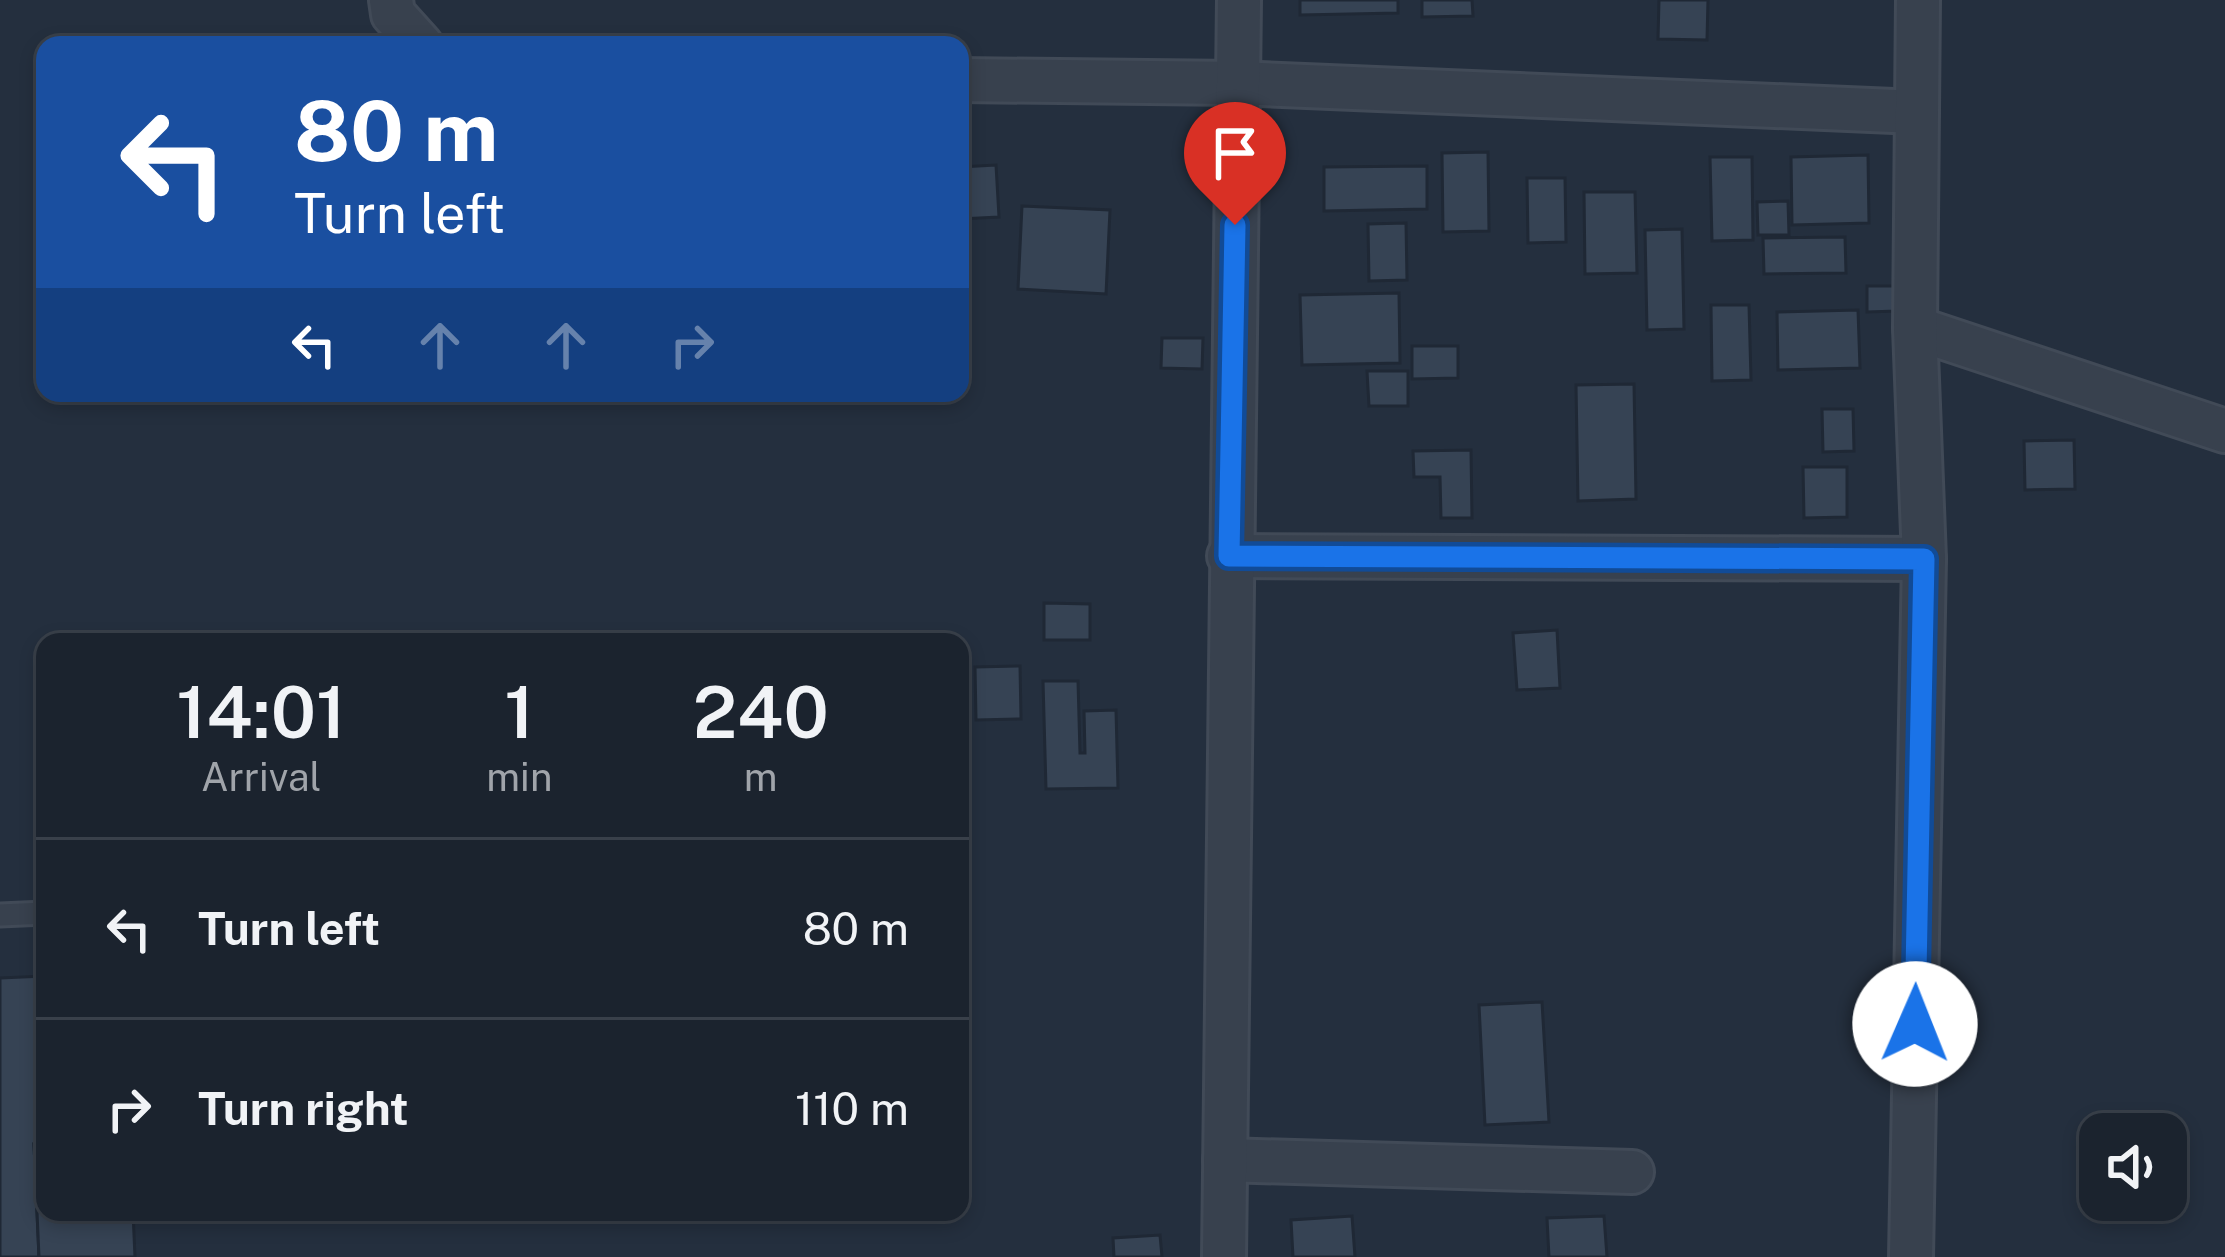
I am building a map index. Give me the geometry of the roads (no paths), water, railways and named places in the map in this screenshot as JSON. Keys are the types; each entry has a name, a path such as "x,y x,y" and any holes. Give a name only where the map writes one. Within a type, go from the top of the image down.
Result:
{"street":[{"path":"391,0 393,14 413,36"},
{"path":"1224,1257 1229,556 1240,0"},
{"path":"1911,1257 1924,559 1916,328 1918,0"},
{"path":"969,80 1237,83 1917,112"},
{"path":"1916,328 2225,430"},
{"path":"1229,556 1924,559"},
{"path":"1225,1160 1632,1172"}],"lane":[{"path":"0,915 36,913"}]}
